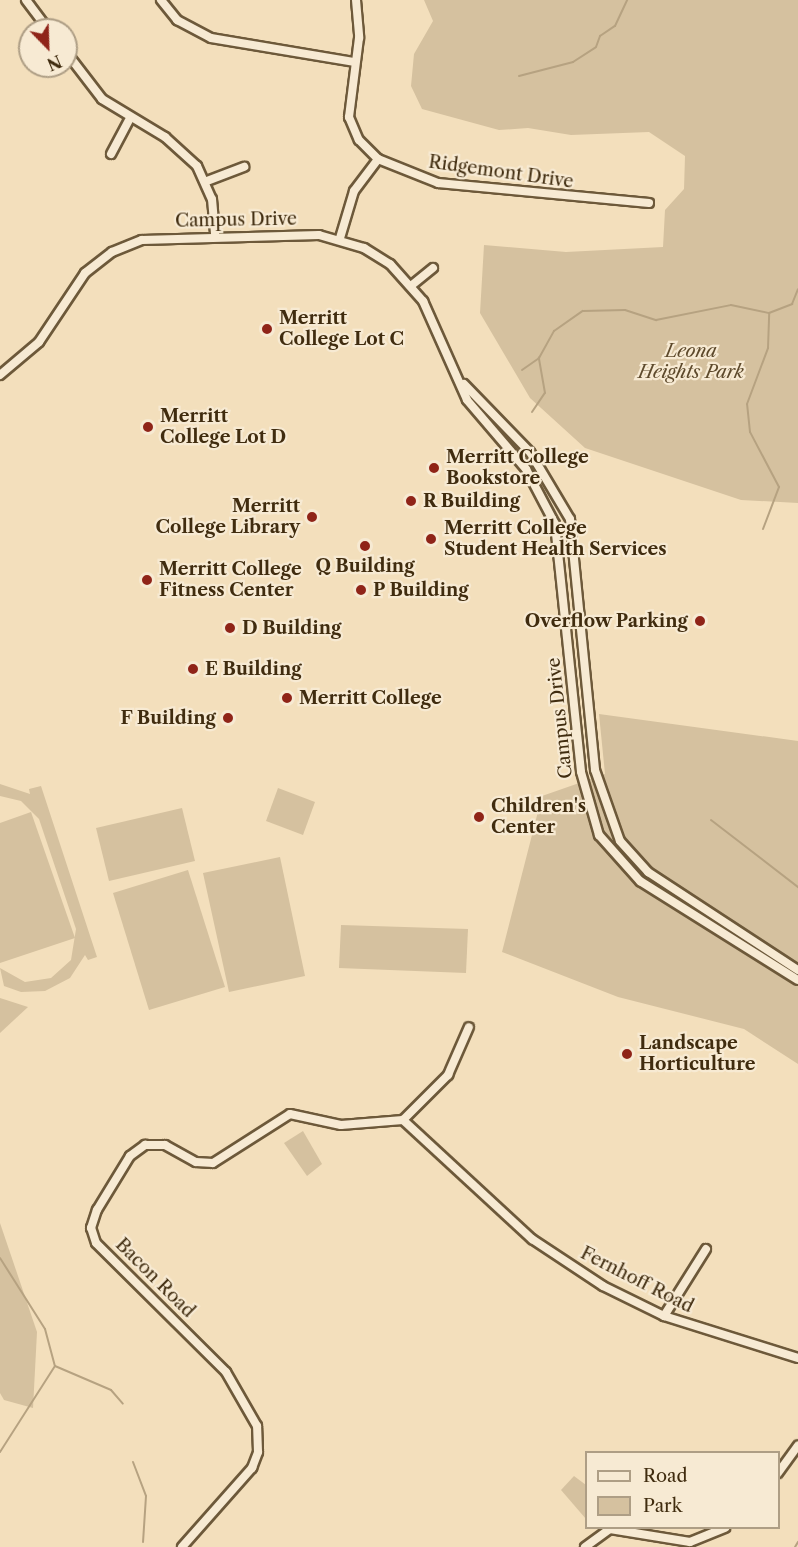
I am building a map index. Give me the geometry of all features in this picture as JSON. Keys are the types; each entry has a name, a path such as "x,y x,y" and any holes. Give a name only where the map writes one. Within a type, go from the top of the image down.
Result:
{"street":[{"path":"26,0 40,18"},
{"path":"161,0 177,20 211,38 355,63"},
{"name":"Ridgemont Drive","path":"356,0 355,63 349,117 359,140 378,159 438,183 649,203"},
{"path":"78,68 102,99 129,120 178,147 207,181 215,236"},
{"path":"111,154 129,120"},
{"path":"340,238 354,191 378,159"},
{"path":"207,181 244,167"},
{"name":"Campus Drive","path":"0,375 26,357 85,273 112,252 142,240 215,236 340,238 376,254 412,285 467,400 539,489 555,524 581,772 599,835 640,881 798,980"},
{"path":"412,285 432,268"},
{"name":"Campus Drive","path":"458,378 531,452 570,519 595,770 620,841 648,872 798,970"},
{"path":"404,1120 448,1076 469,1027"},
{"name":"Bacon Road","path":"182,1547 252,1468 258,1452 257,1426 226,1372 96,1244 91,1228 98,1210 130,1156 145,1145 165,1145 196,1162 213,1163 290,1114 340,1125 404,1120"},
{"name":"Fernhoff Road","path":"404,1120 532,1239 603,1286 664,1316 798,1359"},
{"path":"664,1316 706,1250"},
{"path":"780,1470 798,1445"},
{"path":"585,1547 610,1529 690,1542 720,1529"}],"green space":[{"name":"Leona Heights Park","path":"424,0 798,0 798,503 741,500 585,448 530,398 480,313 484,245 566,252 663,247 665,210 684,189 685,156 649,132 571,135 528,128 499,130 422,109 411,86 414,54 433,21"},
{"path":"599,714 798,741 798,1064 744,1029 618,997 502,952 542,796 605,774"},
{"path":"0,784 30,794 29,789 41,786 97,957 88,960 85,955 70,978 45,991 21,992 4,986 0,968 25,982 51,978 71,960 76,929 39,819 21,801 0,796"},
{"path":"278,788 315,802 303,835 266,821"},
{"path":"182,808 195,861 109,881 96,828"},
{"path":"31,812 75,938 0,963 0,823"},
{"path":"280,857 305,976 229,992 203,873"},
{"path":"188,870 225,987 149,1010 113,893"},
{"path":"341,925 468,929 466,973 339,968"},
{"path":"0,998 28,1007 0,1033"},
{"path":"303,1131 322,1164 307,1176 284,1143"},
{"path":"0,1223 37,1332 33,1408 4,1400 0,1393"},
{"path":"574,1476 585,1484 585,1518 561,1490"}],"waterway":[{"path":"519,76 573,62 596,47 600,36 615,26 627,0"},
{"path":"522,370 539,358 554,331 583,311 625,310 656,320 731,305 769,313 792,304 798,289"},
{"path":"763,529 779,487 750,432 747,404 768,348 769,313"},
{"path":"532,412 545,393 539,358"},
{"path":"711,820 798,887"},
{"path":"0,1258 45,1329 55,1366 111,1390 123,1404"},
{"path":"0,1452 55,1366"},
{"path":"133,1462 146,1496 143,1542"},
{"path":"795,1547 798,1542"}],"place":[{"name":"Merritt College Lot C","path":"267,329"},
{"name":"Merritt College Lot D","path":"148,427"},
{"name":"Merritt College Bookstore","path":"434,468"},
{"name":"R Building","path":"411,501"},
{"name":"Merritt College Library","path":"312,517"},
{"name":"Merritt College Student Health Services","path":"431,539"},
{"name":"Q Building","path":"365,546"},
{"name":"Merritt College Fitness Center","path":"147,580"},
{"name":"P Building","path":"361,590"},
{"name":"Overflow Parking","path":"700,621"},
{"name":"D Building","path":"230,628"},
{"name":"E Building","path":"193,669"},
{"name":"Merritt College","path":"287,698"},
{"name":"F Building","path":"228,718"},
{"name":"Children's Center","path":"479,817"},
{"name":"Landscape Horticulture","path":"627,1054"}]}
